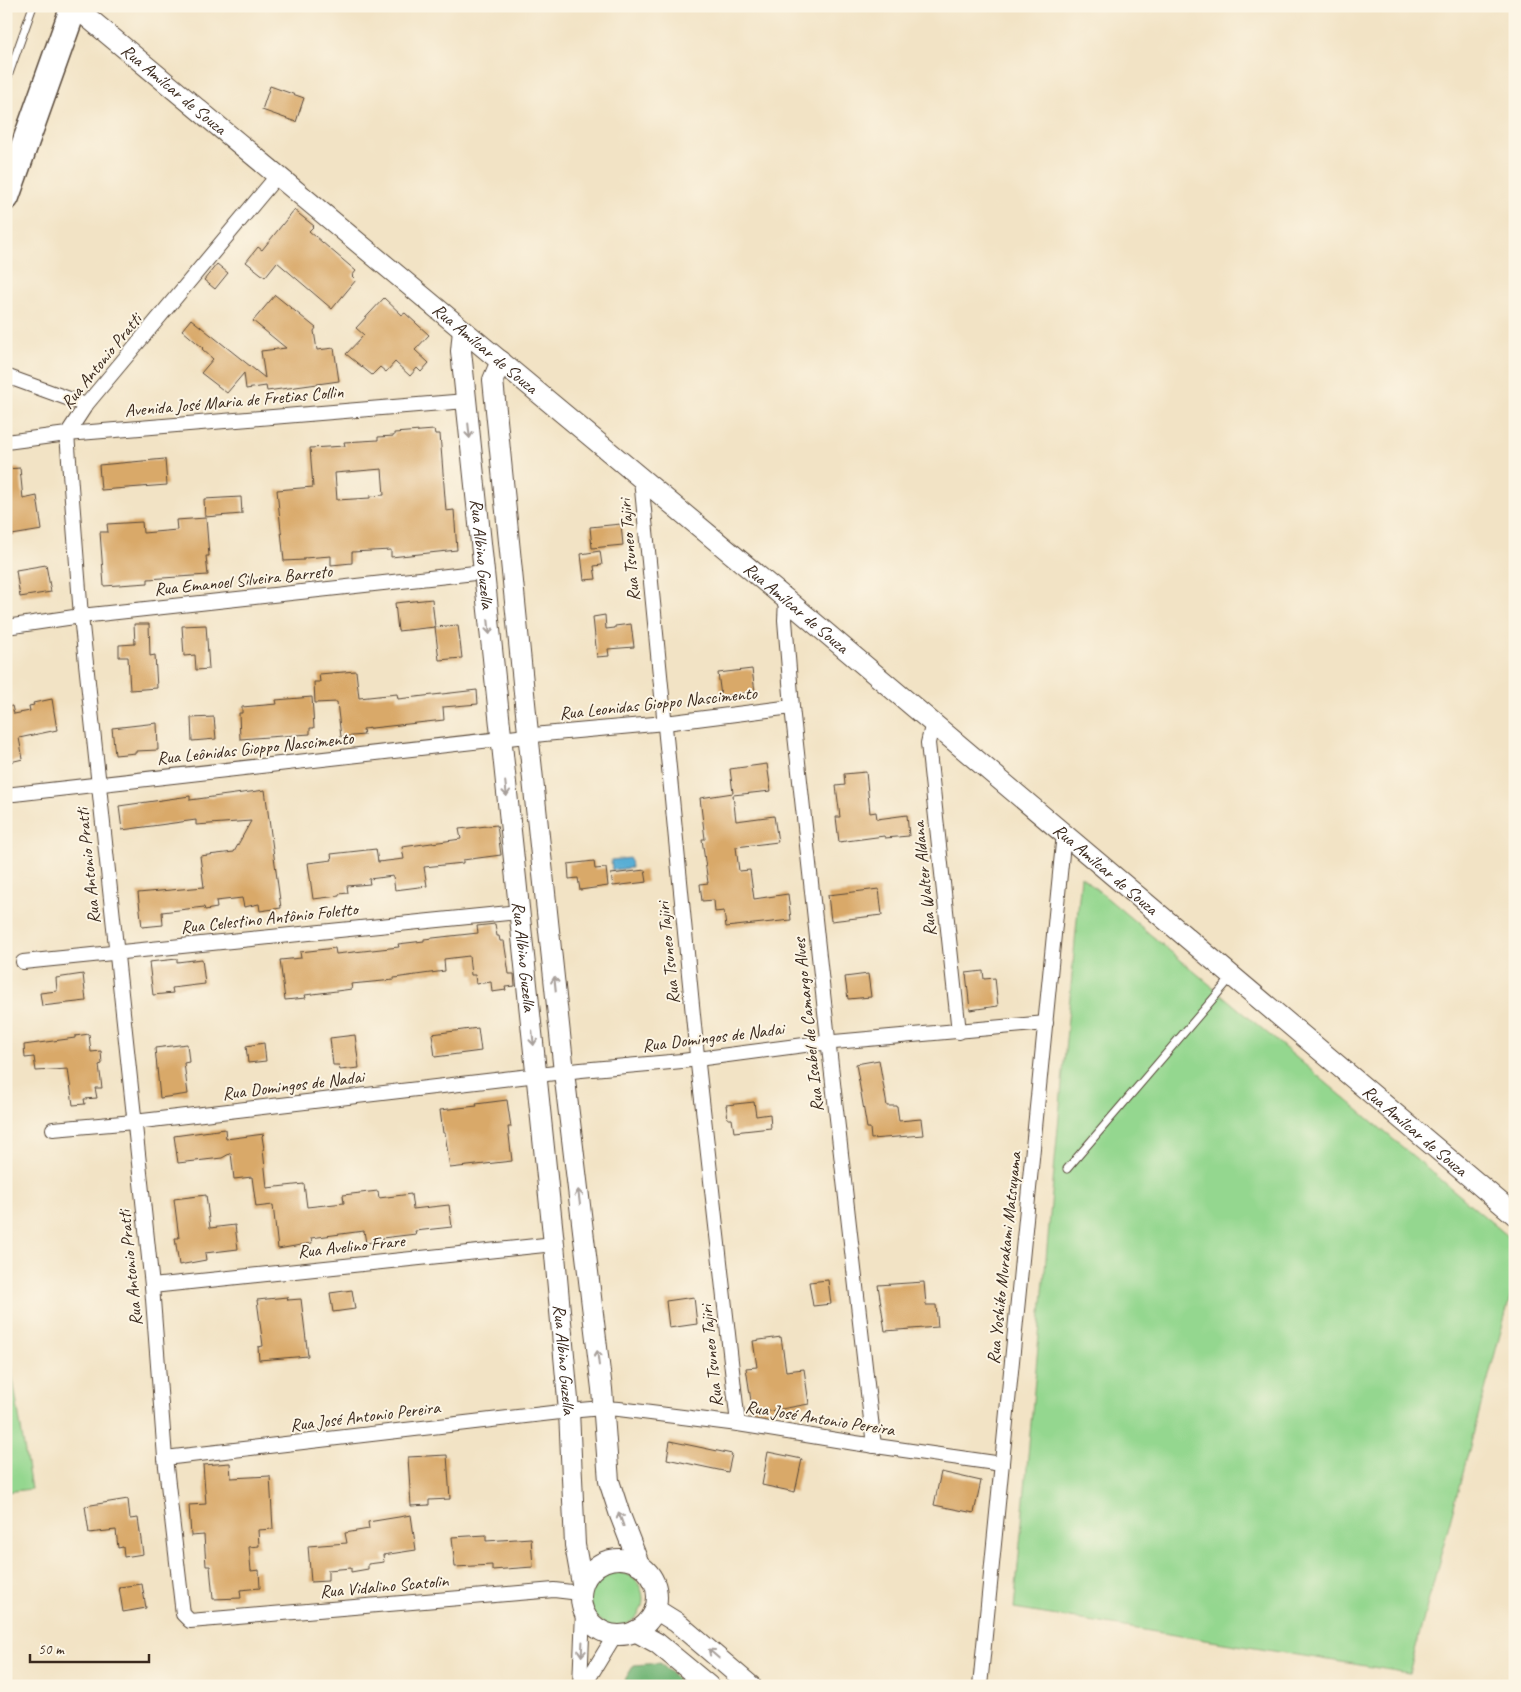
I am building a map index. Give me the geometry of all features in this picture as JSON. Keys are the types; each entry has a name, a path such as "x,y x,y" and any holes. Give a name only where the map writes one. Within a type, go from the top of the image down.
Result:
{"highway":[{"path":"6,197 74,6"}],"street":[{"name":"Rua Amílcar de Souza","path":"74,6 933,722 1515,1215"},
{"name":"Rua Antonio Pratti","path":"190,1621 183,1614 165,1458 152,1286 81,616 67,434 86,405 277,176"},
{"name":"Rua Albino Guzella","path":"463,330 461,351 554,1244 569,1410 575,1545 582,1596"},
{"name":"Rua Albino Guzella","path":"501,362 493,380 528,736 564,1072 602,1389 602,1408 610,1481 638,1564"},
{"path":"6,376 86,405"},
{"name":"Avenida José Maria de Fretias Collin","path":"6,442 67,434 466,401"},
{"name":"Rua Tsuneo Tajiri","path":"641,479 697,1059 738,1424"},
{"name":"Rua Emanoel Silveira Barreto","path":"6,627 81,616 484,572"},
{"name":"Rua Isabel de Camargo Alves","path":"786,599 785,620 792,707 874,1446"},
{"name":"Rua Leonidas Gioppo Nascimento","path":"501,739 665,723 792,707"},
{"name":"Rua Walter Aldana","path":"933,722 928,743 959,1032"},
{"name":"Rua Leônidas Gioppo Nascimento","path":"14,794 501,739"},
{"name":"Rua Yoshiko Murakami Matsuyama","path":"980,1686 1064,833"},
{"name":"Rua Celestino Antônio Foletto","path":"23,962 519,912"},
{"name":"Rua Domingos de Nadai","path":"53,1129 134,1122 828,1043 1046,1023"},
{"name":"Rua Avelino Frare","path":"152,1286 554,1244"},
{"name":"Rua José Antonio Pereira","path":"165,1458 569,1410 602,1408 738,1424 1002,1464"},
{"path":"582,1596 588,1620 596,1627 615,1635 635,1631 644,1626 655,1609 657,1599 652,1579 638,1564 629,1560 609,1560 600,1563 593,1569 587,1576 582,1596 582,1686"},
{"name":"Rua Vidalino Scatolin","path":"190,1621 554,1590 582,1596"},
{"path":"655,1609 676,1622 751,1686"},
{"path":"635,1631 657,1643 710,1686"},
{"path":"582,1686 615,1635"}],"lane":[{"path":"6,82 34,6"},
{"path":"1067,1169 1232,976"}],"green space":[{"path":"1081,876 1515,1242 1515,1279 1409,1673 1014,1609"},
{"path":"6,1337 31,1489 6,1492"},
{"path":"611,1572 621,1572 631,1576 639,1584 643,1599 639,1614 631,1622 621,1626 611,1626 601,1622 593,1614 589,1604 589,1594 593,1584 601,1576"},
{"path":"660,1663 685,1686 621,1686 634,1665"}],"water":[{"path":"630,858 631,868 612,870 611,860"}],"building":[{"path":"270,86 304,98 296,122 262,110"},
{"path":"294,210 314,226 309,231 356,271 352,276 356,280 332,309 277,262 265,277 246,262 258,247 262,250"},
{"path":"217,264 228,273 215,289 204,280"},
{"path":"275,295 316,328 314,331 317,350 334,348 339,381 267,391 266,386 246,389 244,373 227,393 201,373 213,359 182,330 191,319 265,378 261,351 286,348 253,321"},
{"path":"384,298 402,315 405,313 429,335 415,350 429,363 421,372 417,368 410,376 395,362 386,372 380,367 372,375 346,354 364,335 356,328"},
{"path":"434,430 435,434 440,434 446,511 454,510 457,550 391,557 391,550 352,552 352,563 331,565 331,556 284,561 277,490 313,487 310,448 345,446 344,442 378,440 378,437 394,436 394,433","holes":["382,469 384,495 370,496 370,498 337,500 335,473"]},
{"path":"165,459 167,485 101,490 99,465"},
{"path":"20,468 23,499 37,496 42,530 6,536 6,469"},
{"path":"241,497 242,514 205,517 204,499"},
{"path":"206,518 209,556 206,556 208,575 148,579 148,583 104,586 100,532 108,532 107,524 142,522 143,533 177,530 176,520"},
{"path":"621,524 623,545 592,548 590,527"},
{"path":"600,551 602,565 594,566 596,579 584,580 581,554"},
{"path":"46,565 51,592 20,597 16,570"},
{"path":"432,599 435,627 398,631 395,603"},
{"path":"605,615 606,629 631,624 634,647 608,649 609,656 597,657 593,617"},
{"path":"134,624 149,624 150,656 155,655 157,688 130,690 128,657 119,657 119,645 135,644"},
{"path":"206,625 209,669 196,670 195,655 184,656 182,626"},
{"path":"458,625 462,658 439,660 435,627"},
{"path":"752,669 755,692 721,696 718,673"},
{"path":"356,671 359,698 397,694 398,699 477,690 478,704 443,707 444,720 363,729 364,735 341,737 337,702 315,703 314,682 320,682 319,674"},
{"path":"312,697 314,728 310,728 310,734 240,739 239,713 242,713 242,707 277,704 276,700"},
{"path":"52,699 57,730 19,738 23,759 6,763 6,707 12,706 14,714 30,711 29,706 34,705 33,703"},
{"path":"214,717 216,739 192,741 191,718"},
{"path":"157,723 158,750 136,751 136,753 115,755 112,728"},
{"path":"767,764 771,791 733,795 736,821 774,816 778,842 736,847 739,871 750,870 754,899 788,894 791,920 726,927 724,911 715,912 714,900 702,901 700,884 708,883 702,839 705,839 700,798 733,793 730,769"},
{"path":"866,772 870,813 876,812 877,819 907,815 909,836 885,838 884,836 839,842 836,817 840,817 836,786 845,785 844,774"},
{"path":"265,790 281,908 260,911 259,904 244,907 242,898 216,901 217,908 205,910 204,907 162,912 163,925 142,927 138,893 204,887 200,856 234,852 251,821 196,825 196,820 122,830 119,806 190,796 190,800"},
{"path":"497,825 501,855 463,860 463,863 424,867 427,886 395,890 393,876 369,879 370,884 347,886 348,893 339,894 339,896 313,899 308,863 332,860 331,854 376,849 378,862 404,859 402,847 461,839 459,829"},
{"path":"594,861 595,869 606,868 608,886 580,890 578,878 569,879 568,864"},
{"path":"645,870 647,882 613,886 611,874"},
{"path":"879,889 882,915 831,921 828,895"},
{"path":"495,924 497,936 499,936 500,941 504,941 509,974 514,974 515,986 505,987 506,990 492,992 491,982 476,984 475,975 471,975 469,956 444,959 445,971 394,978 394,980 351,984 352,989 305,995 306,998 285,1000 280,960 301,958 300,952 335,948 336,954 399,947 398,944 424,941 424,939 478,933 477,926"},
{"path":"177,959 177,962 202,959 205,984 172,988 173,993 153,995 149,962"},
{"path":"983,971 984,979 995,978 998,1006 970,1010 966,973"},
{"path":"83,974 86,1001 42,1006 40,993 57,991 56,978"},
{"path":"868,974 871,997 848,999 845,977"},
{"path":"478,1028 481,1051 435,1057 432,1034"},
{"path":"89,1034 91,1052 101,1051 102,1064 99,1065 102,1088 95,1088 97,1098 84,1099 85,1104 73,1105 68,1069 36,1071 34,1057 25,1058 24,1045 75,1038 75,1036"},
{"path":"355,1035 359,1068 340,1070 339,1065 333,1065 330,1038"},
{"path":"264,1043 266,1061 248,1063 246,1046"},
{"path":"187,1044 189,1062 184,1063 188,1094 160,1098 155,1048"},
{"path":"879,1060 887,1106 897,1106 899,1121 921,1119 923,1135 871,1139 870,1128 867,1128 856,1064"},
{"path":"507,1100 511,1127 508,1127 512,1161 450,1168 440,1110 477,1106 476,1104"},
{"path":"754,1102 756,1116 770,1114 771,1128 734,1132 732,1119 728,1119 726,1105"},
{"path":"225,1129 226,1139 264,1134 262,1136 267,1188 304,1184 307,1207 344,1203 343,1195 378,1191 379,1198 411,1194 413,1209 449,1205 452,1227 415,1231 416,1234 382,1238 383,1241 366,1243 364,1231 311,1238 312,1243 278,1249 273,1205 256,1207 252,1177 234,1179 231,1153 222,1158 178,1163 174,1136"},
{"path":"206,1195 210,1228 235,1225 238,1249 205,1253 206,1260 179,1265 175,1238 179,1238 174,1199"},
{"path":"828,1280 831,1304 813,1306 809,1282"},
{"path":"924,1282 926,1305 936,1305 938,1327 885,1331 878,1285"},
{"path":"352,1290 355,1309 333,1312 330,1293"},
{"path":"287,1297 288,1300 301,1299 308,1356 259,1360 258,1347 263,1346 257,1300"},
{"path":"694,1297 697,1324 669,1328 666,1301"},
{"path":"781,1337 786,1371 804,1369 809,1404 753,1414 746,1368 757,1367 753,1341"},
{"path":"670,1441 732,1454 728,1472 667,1459"},
{"path":"768,1452 802,1459 795,1492 762,1485"},
{"path":"447,1455 450,1499 429,1500 429,1505 411,1506 408,1457"},
{"path":"230,1463 231,1478 270,1476 273,1529 258,1530 259,1546 249,1547 251,1571 259,1570 260,1588 240,1590 241,1598 213,1599 210,1566 206,1566 204,1535 191,1536 189,1505 206,1504 203,1465"},
{"path":"941,1472 981,1481 974,1513 934,1505"},
{"path":"128,1499 130,1519 138,1518 143,1554 124,1557 123,1547 118,1548 116,1530 89,1533 85,1506"},
{"path":"411,1515 416,1550 383,1555 384,1562 368,1564 368,1569 351,1572 351,1568 328,1570 328,1581 311,1582 308,1546 347,1543 345,1533 369,1529 368,1522"},
{"path":"486,1535 486,1541 531,1538 533,1567 492,1570 492,1565 455,1567 452,1537"},
{"path":"142,1584 146,1608 123,1612 119,1587"}]}
